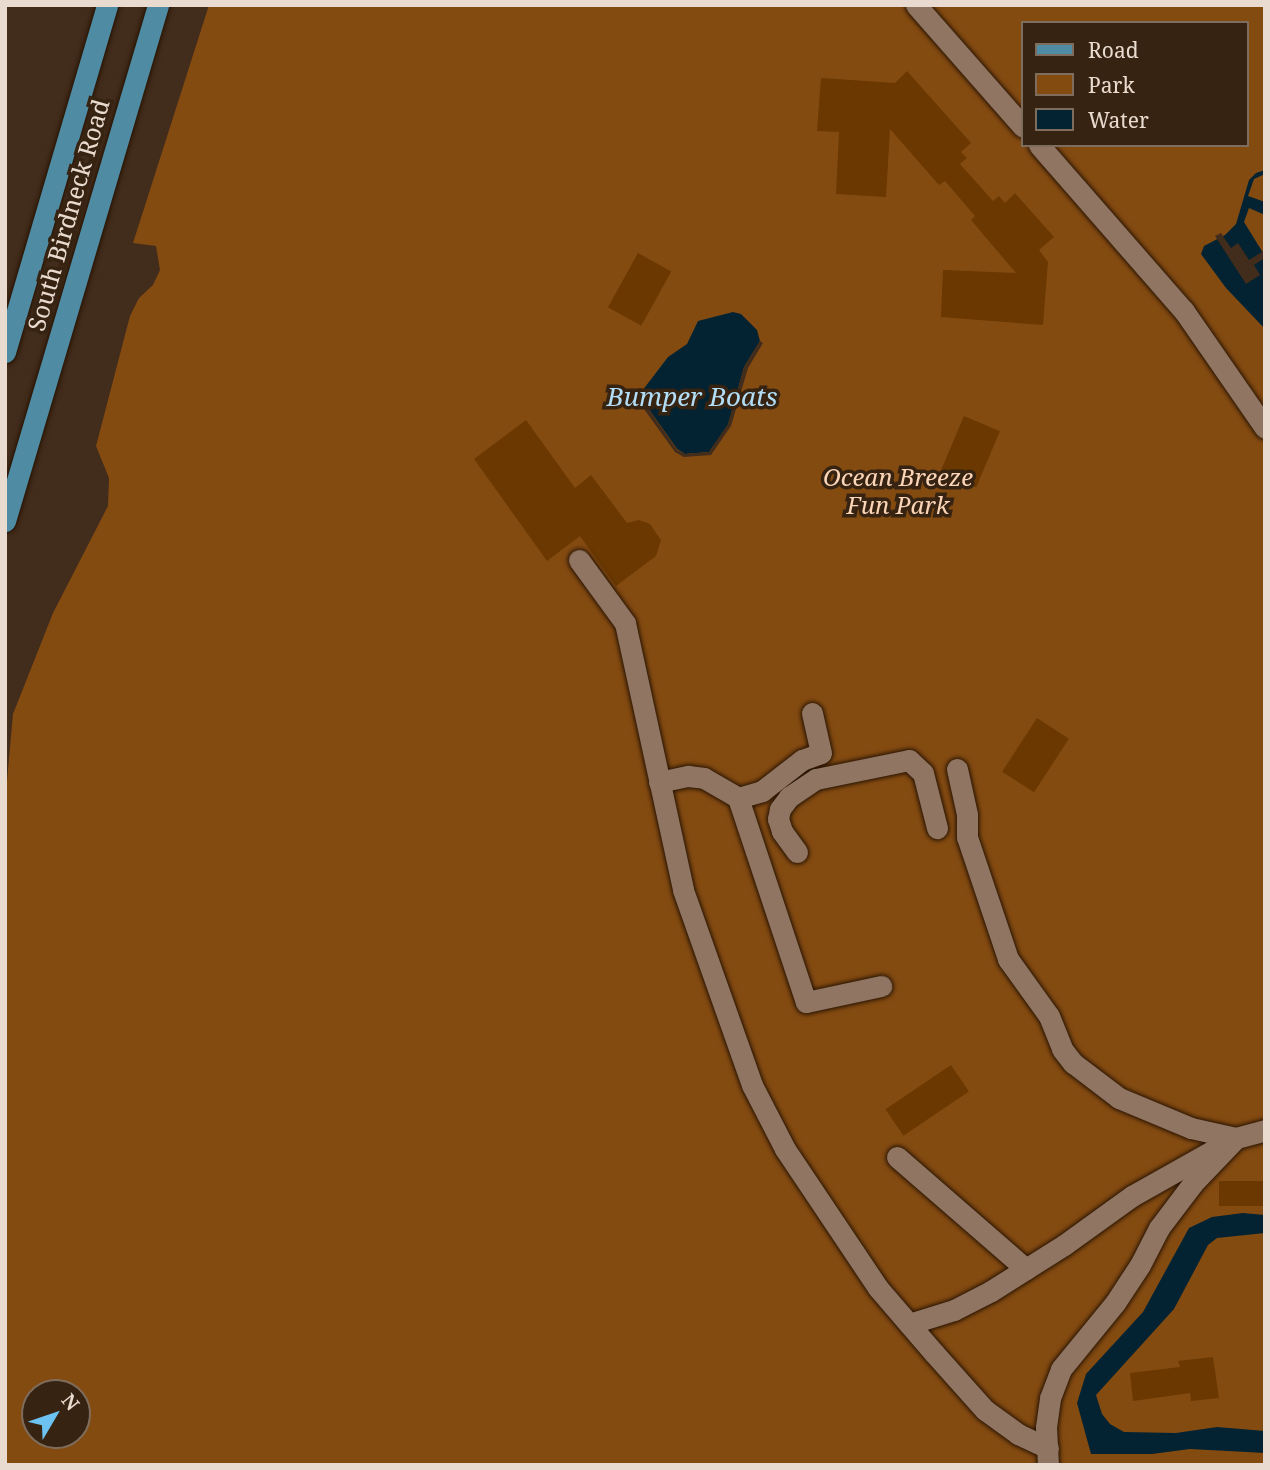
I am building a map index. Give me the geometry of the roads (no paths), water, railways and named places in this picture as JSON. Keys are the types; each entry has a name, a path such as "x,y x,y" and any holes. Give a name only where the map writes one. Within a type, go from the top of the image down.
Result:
{"main road":[{"name":"South Birdneck Road","path":"5,352 107,5"},
{"name":"South Birdneck Road","path":"5,521 158,5"}],"street":[{"path":"916,5 1021,125"},
{"path":"1042,147 1184,311 1265,428"},
{"path":"579,561 625,623 683,890 752,1085 785,1149 878,1288 985,1410 1048,1457"},
{"path":"741,808 802,760 821,753 812,713"},
{"path":"797,852 782,831 779,813 789,797 816,779 909,760 923,773 937,828"},
{"path":"957,769 967,814 968,837 1008,958 1049,1016 1062,1049 1093,1081 1131,1103 1191,1128 1236,1138"},
{"path":"659,782 688,776 704,778 741,808 779,813"},
{"path":"741,808 806,1002 881,986"},
{"path":"909,1324 954,1310 1026,1269 1132,1196 1236,1138 1265,1130"},
{"path":"1048,1457 1050,1398 1061,1369 1115,1303 1140,1265 1159,1228 1193,1184 1236,1138"},
{"path":"897,1157 1026,1269"}],"water":[{"path":"1265,170 1265,174 1254,179 1248,196 1265,202 1265,215 1249,208 1244,222 1265,256 1265,329 1226,288 1201,254 1204,246 1225,235 1236,224 1249,180 1256,173"},
{"name":"Bumper Boats","path":"733,312 741,314 757,330 760,341 744,367 728,425 709,452 685,454 677,449 639,395 668,357 687,344 698,321"},
{"path":"1243,1213 1265,1215 1265,1233 1217,1238 1208,1245 1174,1309 1096,1395 1102,1414 1110,1424 1124,1432 1176,1433 1217,1427 1265,1431 1265,1453 1190,1449 1152,1454 1091,1454 1077,1403 1086,1374 1143,1312 1189,1228 1212,1217"}],"park label":[{"name":"Ocean Breeze Fun Park","path":"898,491"}]}
